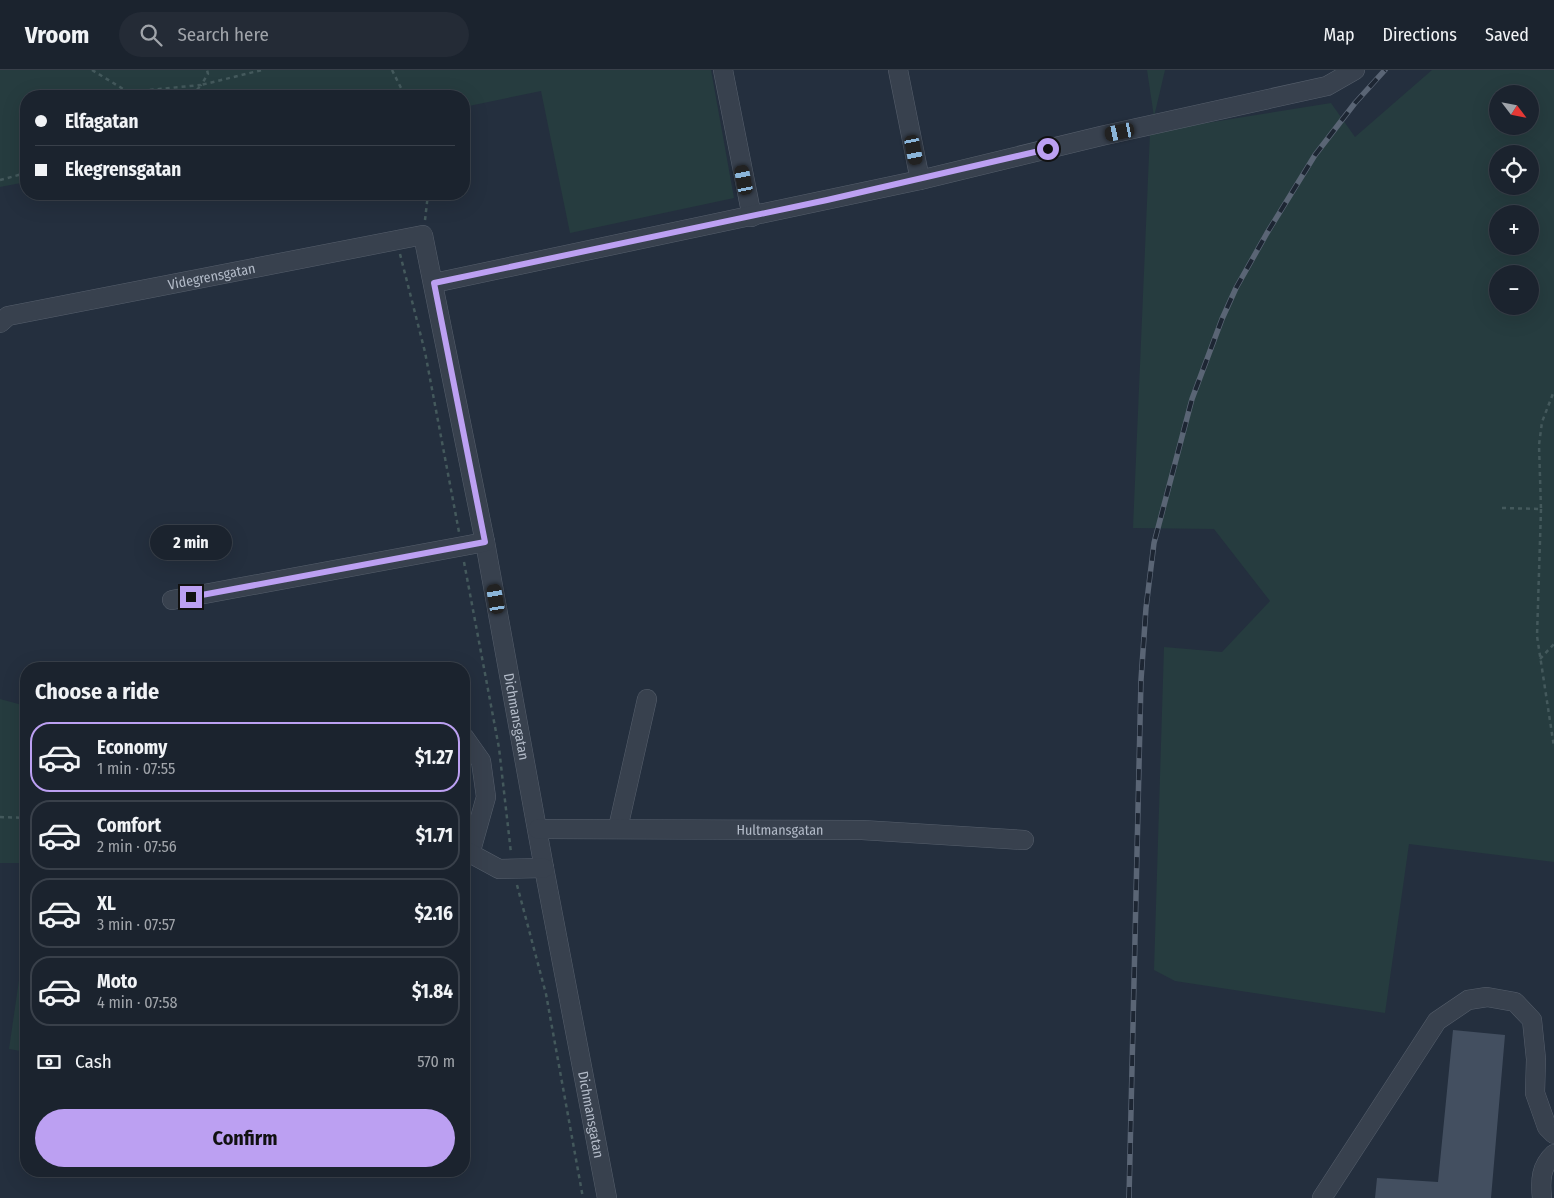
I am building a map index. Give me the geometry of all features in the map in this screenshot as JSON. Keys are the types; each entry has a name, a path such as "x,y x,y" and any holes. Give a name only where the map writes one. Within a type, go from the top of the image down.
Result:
{"street":[{"path":"723,70 752,217"},
{"path":"898,70 920,180"},
{"path":"434,283 920,180 1327,86 1355,70"},
{"name":"Videgrensgatan","path":"0,323 8,316 423,235"},
{"name":"Dichmansgatan","path":"423,235 485,542 544,868 607,1198"},
{"path":"172,600 485,542"},
{"path":"618,828 647,699"},
{"path":"470,745 481,761 486,797 470,843"},
{"name":"Hultmansgatan","path":"538,829 862,830 1024,840"},
{"path":"470,854 499,869 544,868"},
{"path":"1322,1198 1437,1021 1468,1000 1487,997 1515,1002 1532,1020 1536,1059 1535,1093 1546,1127 1554,1134"},
{"path":"1542,1198 1541,1175 1546,1161 1554,1154"}],"path":[{"path":"92,70 125,90"},
{"path":"197,90 208,74 207,70"},
{"path":"149,90 201,85 262,70"},
{"path":"392,70 401,90"},
{"path":"0,180 20,175"},
{"path":"423,235 427,200"},
{"path":"396,241 426,352 499,748 512,868 546,994 584,1198"},
{"path":"1554,390 1542,422 1539,445 1541,509 1537,636 1554,747"},
{"path":"1502,508 1541,509"},
{"path":"1540,659 1554,644"},
{"path":"0,818 20,818"}],"green space":[{"path":"0,70 711,70 734,198 570,233 541,91 470,106 470,90 20,90 20,183 0,187"},
{"path":"1147,70 1165,70 1154,117"},
{"path":"1432,70 1554,70 1554,862 1409,844 1385,1013 1175,981 1154,970 1164,647 1222,652 1270,601 1214,529 1133,528 1150,132 1331,103 1355,137"},
{"path":"0,699 20,704 20,863 0,863"},
{"path":"20,973 20,1051 9,1049"}],"building":[{"path":"1453,1030 1505,1035 1491,1198 1375,1198 1377,1178 1438,1182"}],"railway":[{"path":"1129,1198 1141,680 1146,608 1154,543 1192,399 1222,319 1236,288 1315,155 1355,103 1385,70"}],"route":[{"path":"191,597 485,542 434,283 752,217 920,180 1048,149"}]}
